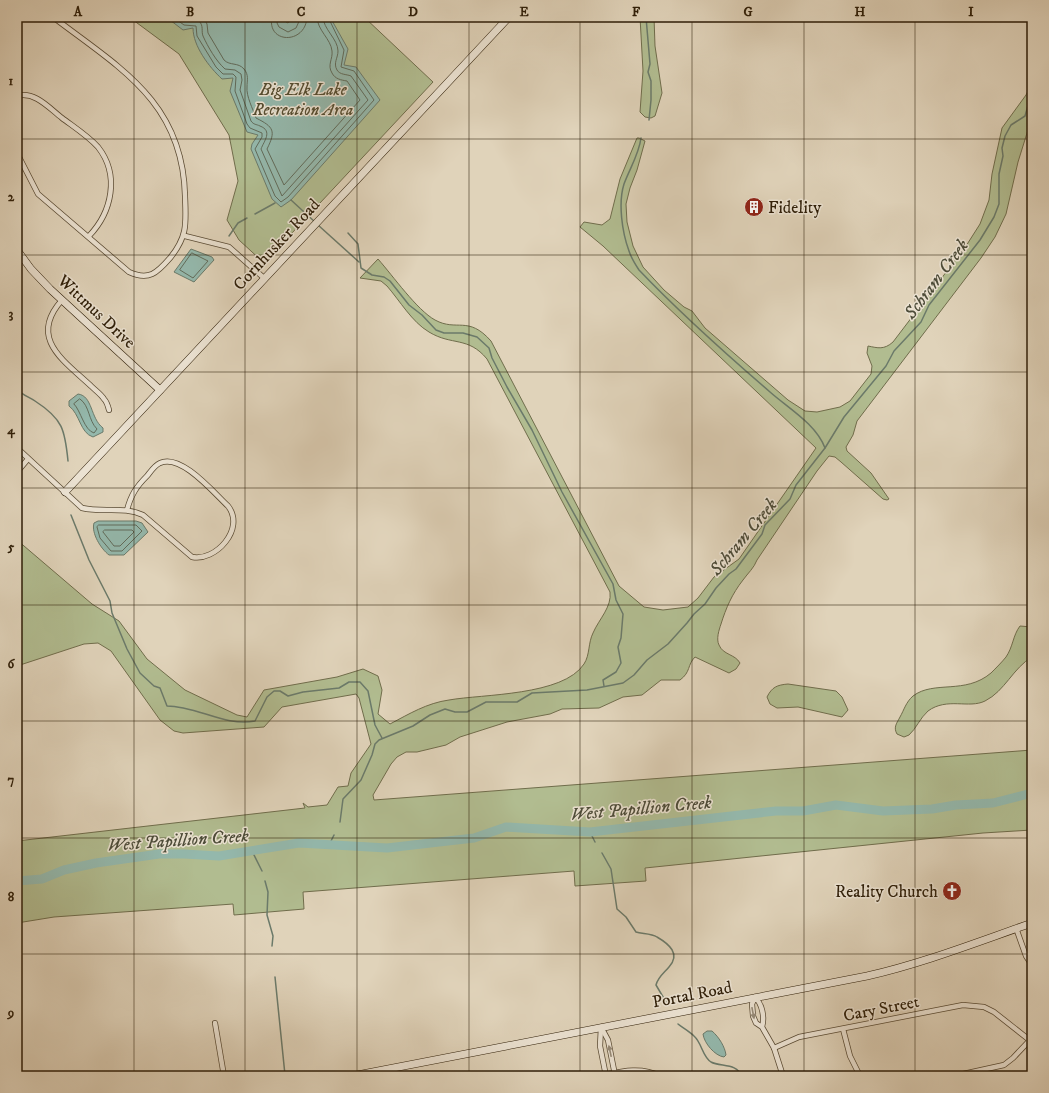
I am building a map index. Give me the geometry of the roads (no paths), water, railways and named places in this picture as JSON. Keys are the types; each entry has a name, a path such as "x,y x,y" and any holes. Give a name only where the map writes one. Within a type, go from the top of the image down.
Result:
{"street":[{"path":"17,153 38,194 130,272 138,276 155,273 179,247 185,236 186,210 183,166 179,148 166,120 152,100 135,82 52,17"},
{"name":"Cornhusker Road","path":"65,492 509,17"},
{"path":"17,96 27,95 40,101 89,140 103,155 112,182 111,193 105,215 89,236"},
{"path":"185,236 229,247 264,278"},
{"name":"Wittmus Drive","path":"17,250 31,269 62,300 160,390"},
{"path":"62,300 50,316 48,332 50,342 62,359 104,398 109,410"},
{"path":"17,448 82,508 94,511 127,510 143,515 192,557 202,558 212,554 231,534 235,522 234,516 228,506 184,466 171,461 161,462 138,484 133,491 127,510"},
{"path":"17,472 28,459"},
{"name":"Portal Road","path":"352,1076 898,968 1032,923"},
{"path":"1016,928 1026,956 1032,965"},
{"path":"762,1027 764,1020 760,1001 755,996 752,1004 753,1016 756,1023 762,1027 774,1048 783,1076"},
{"name":"Cary Street","path":"774,1048 795,1038 963,1005 984,1007 994,1012 1031,1041"},
{"path":"215,1023 224,1076"},
{"path":"601,1027 608,1040 615,1075"},
{"path":"601,1027 600,1046 606,1075"},
{"path":"843,1029 850,1056 860,1076"},
{"path":"954,1076 977,1074 1004,1065 1031,1041"},
{"path":"598,1076 615,1075 639,1070 660,1076"}],"water":[{"path":"166,17 288,17 286,22 288,23 293,17 330,17 348,49 344,65 356,67 380,100 291,200 281,207 272,199 251,149 252,144 258,135 247,132 230,91 233,78 222,79 212,68 199,49 193,28 183,30"},
{"path":"191,249 212,257 214,260 194,282 174,272"},
{"path":"78,394 83,396 89,403 96,419 103,428 103,432 93,437 85,432 73,409 69,406 69,401"},
{"path":"98,521 136,521 142,523 148,532 124,555 109,555 100,545 95,536 93,527 94,523"},
{"path":"707,1031 712,1031 715,1033 723,1045 726,1055 724,1057 714,1052 708,1045 703,1034"}],"waterway":[{"path":"646,17 650,64 648,72 651,81 649,120"},
{"name":"Schram Creek","path":"340,822 343,799 361,780 375,744 379,740 413,726 430,715 445,709 455,712 467,712 486,702 517,702 532,693 587,690 623,683 634,675 647,660 668,644 694,614 705,604 716,588 736,569 762,534 765,525 790,499 796,485 825,448 844,417 886,366 894,351 921,322 929,305 980,240 994,217 999,204 999,174 1005,136 1011,125 1025,116 1032,97"},
{"path":"641,138 636,155 624,184 621,200 624,235 636,265 654,286 703,332 770,392 801,417 815,431 825,448"},
{"path":"291,200 315,222"},
{"path":"255,214 275,203"},
{"path":"229,236 238,223 247,218"},
{"path":"318,225 359,262"},
{"path":"348,233 358,244 361,268 372,275 384,277 390,281 409,305 422,315 436,330 444,333 463,333 477,337 489,348 492,358 532,430 562,492 613,584 616,600 623,614 621,638 618,647 621,663 616,672 603,680 604,686"},
{"path":"17,389 44,407 57,420 64,433 68,461"},
{"path":"71,515 89,560 110,601 112,613 127,649 140,673 154,686 160,688 167,706 189,709 233,721 255,721 267,697 274,691 280,691 288,696 303,692 339,688 349,682 360,682 368,691 375,725 382,738"},
{"name":"West Papillion Creek","path":"17,881 42,879 64,870 96,863 159,854 219,856 299,843 387,848 474,838 506,827 590,832 776,811 803,811 836,805 883,811 932,809 956,805 993,803 1032,793"},
{"path":"590,832 595,842"},
{"name":"Schram Creek","path":"329,845 334,835"},
{"path":"252,851 262,871"},
{"path":"602,853 611,869 617,909 626,917 636,932 655,936 666,943 674,954 672,962 660,977 656,985 666,1002"},
{"path":"265,881 268,892 267,915 273,936 272,946"},
{"path":"275,977 285,1075"},
{"path":"678,1024 697,1039 711,1062 733,1067 741,1076"}],"place":[{"name":"Fidelity","path":"754,207"},
{"name":"Reality Church","path":"952,891"}],"park label":[{"name":"Big Elk Lake Recreation Area","path":"303,99"}]}
